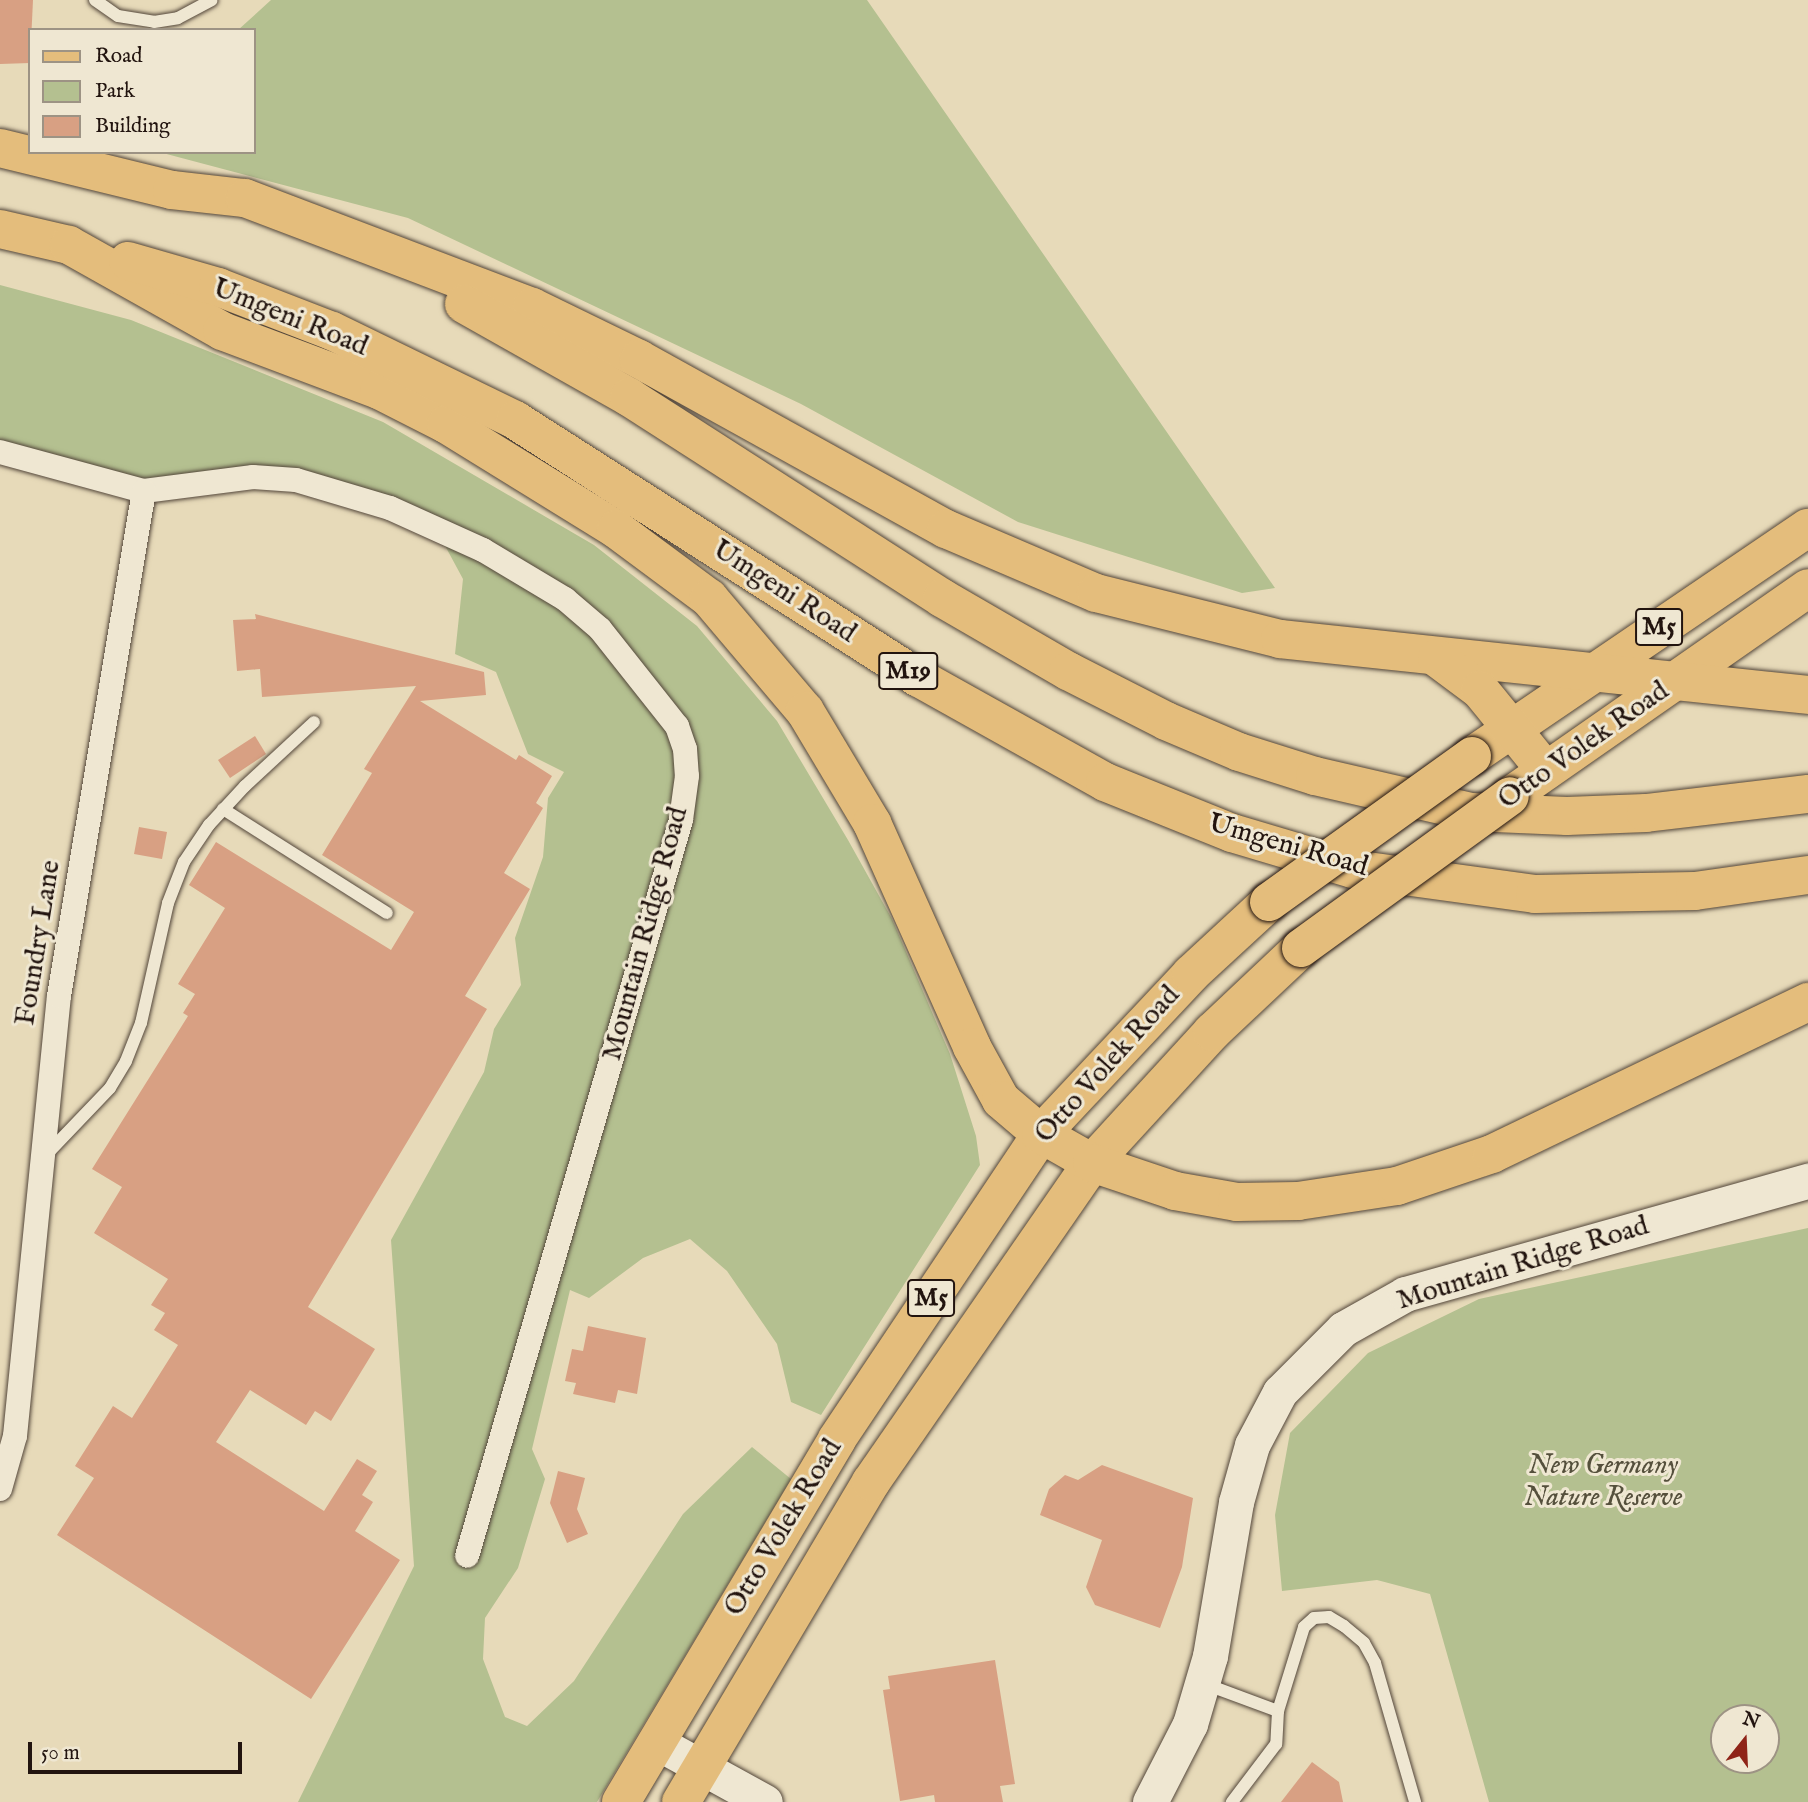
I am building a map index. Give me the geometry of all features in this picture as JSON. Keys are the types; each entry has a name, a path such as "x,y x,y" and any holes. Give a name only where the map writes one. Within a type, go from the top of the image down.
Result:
{"main road":[{"path":"0,148 172,190 302,233 492,317 1057,664 1166,721 1239,752 1315,776 1471,811 1567,816 1646,813 1808,794"},
{"path":"172,190 245,198 532,307 639,359 946,530 1084,589 1255,634 1437,658 1592,671 1673,684 1808,695"},
{"name":"M19","path":"0,229 69,245"},
{"path":"69,245 222,331 379,390 446,424 616,529 709,598 805,711 872,824 972,1047 1001,1100 1041,1134 1092,1163 1175,1191 1237,1202 1298,1201 1396,1186 1492,1154 1808,1002"},
{"name":"Umgeni Road","path":"69,245 218,287 427,376 515,420 624,487 919,678 1105,782 1232,833 1353,869 1535,894 1695,891 1808,875"},
{"name":"Otto Volek Road","path":"621,1802 837,1439 1041,1134 1191,974 1269,901 1592,671 1808,528"},
{"name":"Otto Volek Road","path":"681,1802 871,1482 1092,1163 1212,1032 1301,948 1510,796 1808,588"},
{"path":"1437,658 1479,690 1546,771"}],"street":[{"name":"Mountain Ridge Road","path":"0,452 144,491 214,480 296,480 390,508 483,550 565,599 600,629 677,726 685,749 681,820 467,1556"},
{"name":"Foundry Lane","path":"0,1489 15,1436 40,1161 59,996 144,491"},
{"name":"Mountain Ridge Road","path":"1150,1802 1190,1724 1202,1683 1236,1502 1252,1445 1280,1392 1343,1329 1405,1294 1808,1181"},
{"path":"656,1742 765,1802"}],"lane":[{"path":"95,0 118,16 154,22 178,18 212,0"},
{"path":"40,1161 110,1088 126,1061 141,1023 174,883 223,809 314,722"},
{"path":"223,809 387,914"},
{"path":"1232,1802 1276,1744 1278,1710 1304,1627 1314,1618 1329,1617 1345,1626 1364,1643 1375,1663 1415,1802"},
{"path":"1202,1683 1278,1710"}],"green space":[{"path":"271,0 867,0 1275,588 1242,593 1018,522 801,404 408,218 167,154 256,154 256,28 240,28"},
{"path":"0,285 131,320 383,422 594,545 697,626 777,721 848,840 892,919 950,1054 976,1136 980,1165 821,1415 791,1402 777,1344 727,1271 690,1239 643,1258 589,1298 570,1290 532,1449 545,1479 518,1568 485,1618 483,1659 505,1717 527,1726 574,1681 683,1514 752,1447 791,1479 597,1802 298,1802 414,1566 391,1240 484,1072 494,1029 521,985 515,938 543,857 548,798 564,772 528,754 496,672 455,654 463,579 436,529 296,480 178,488 0,452"},
{"name":"New Germany Nature Reserve","path":"1808,1228 1808,1802 1489,1802 1430,1594 1377,1580 1282,1591 1275,1515 1290,1433 1368,1353 1479,1299"}],"building":[{"path":"0,0 33,0 32,28 28,28 28,63 0,64"},
{"path":"255,614 484,672 486,695 420,701 516,760 519,755 552,776 536,803 543,808 504,873 530,889 465,996 487,1009 308,1307 375,1349 331,1421 315,1411 306,1425 250,1390 216,1442 324,1511 357,1459 377,1471 362,1495 373,1502 355,1531 400,1560 311,1699 57,1535 94,1478 75,1466 113,1406 132,1418 178,1345 154,1330 165,1313 151,1305 168,1279 94,1233 122,1187 92,1169 188,1016 183,1013 195,994 178,984 225,908 189,885 216,842 391,950 414,912 322,855 372,773 364,769 416,686 262,697 260,669 237,671 233,620 256,619"},
{"path":"255,736 266,754 230,778 218,760"},
{"path":"139,827 167,832 162,859 134,854"},
{"path":"588,1326 646,1338 637,1394 618,1390 615,1403 573,1394 576,1383 565,1381 572,1349 583,1351"},
{"path":"1102,1465 1193,1498 1182,1567 1160,1628 1095,1605 1086,1587 1102,1540 1040,1515 1049,1489 1065,1475 1078,1480"},
{"path":"558,1471 585,1478 577,1509 588,1534 567,1543 550,1503"},
{"path":"995,1660 1015,1784 1000,1786 1003,1802 935,1802 934,1795 900,1801 883,1690 890,1689 888,1676"},
{"path":"1312,1762 1339,1782 1343,1802 1281,1802"}]}
